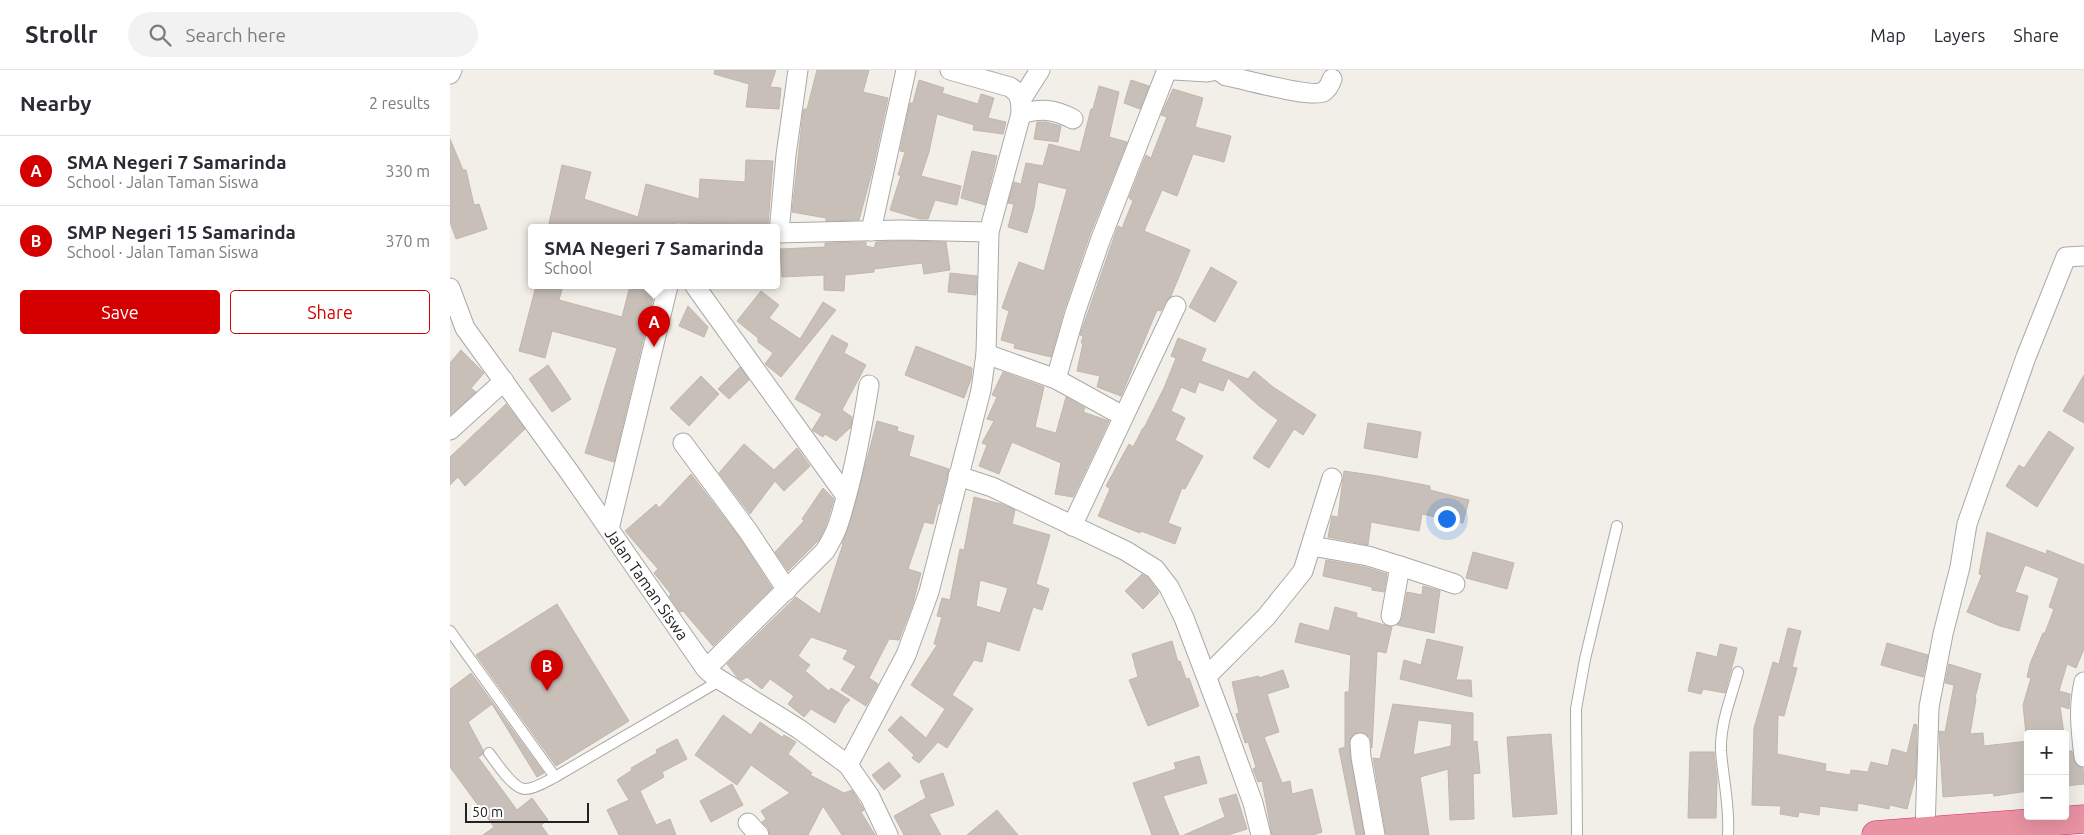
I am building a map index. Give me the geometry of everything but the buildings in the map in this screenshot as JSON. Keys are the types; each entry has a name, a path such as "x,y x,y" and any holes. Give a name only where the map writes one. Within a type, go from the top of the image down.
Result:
{"highway":[{"path":"1876,835 2084,819"}],"street":[{"path":"450,74 452,70"},
{"path":"779,224 798,70"},
{"path":"871,232 906,70"},
{"path":"950,70 1010,87 1016,91 1021,107"},
{"path":"848,765 912,642 929,592 973,423 986,354 989,232 1021,107 1040,70"},
{"path":"1056,379 1075,313 1100,241 1167,70"},
{"path":"1174,70 1207,72 1218,70 1226,76 1304,92 1321,93 1328,89 1332,79"},
{"path":"1021,107 1035,110 1051,110 1073,119"},
{"path":"780,233 901,230 989,232"},
{"path":"1916,832 1929,706 1943,634 1960,566 1967,524 2023,366 2066,257 2084,256"},
{"path":"609,529 667,289"},
{"path":"697,289 846,496"},
{"name":"Jalan Taman Siswa","path":"453,300 465,328 713,675 799,729 848,765 870,797 888,835"},
{"path":"1072,526 1176,306"},
{"path":"986,354 1056,379 1124,416"},
{"path":"450,430 504,381"},
{"path":"713,675 787,590 825,551 836,534 841,522 854,470 869,385"},
{"path":"683,443 748,531 787,590"},
{"path":"958,476 992,487 1140,559 1163,578 1184,618 1207,676 1253,803 1261,835"},
{"path":"1207,676 1266,617 1304,572 1332,478"},
{"path":"1312,546 1368,556 1455,584"},
{"path":"1391,616 1400,566"},
{"path":"2084,682 2080,698 2080,717 2084,757"},
{"path":"1360,743 1375,835"}],"lane":[{"path":"1577,835 1576,709 1585,659 1617,526"},
{"path":"450,631 555,777"},
{"path":"1728,835 1729,819 1721,750 1723,724 1738,672"},
{"path":"489,753 515,786 526,789 535,787 555,777 713,675"}],"place":[{"name":"SMA Negeri 7 Samarinda","path":"654,347"},
{"name":"SMP Negeri 15 Samarinda","path":"547,691"}]}
